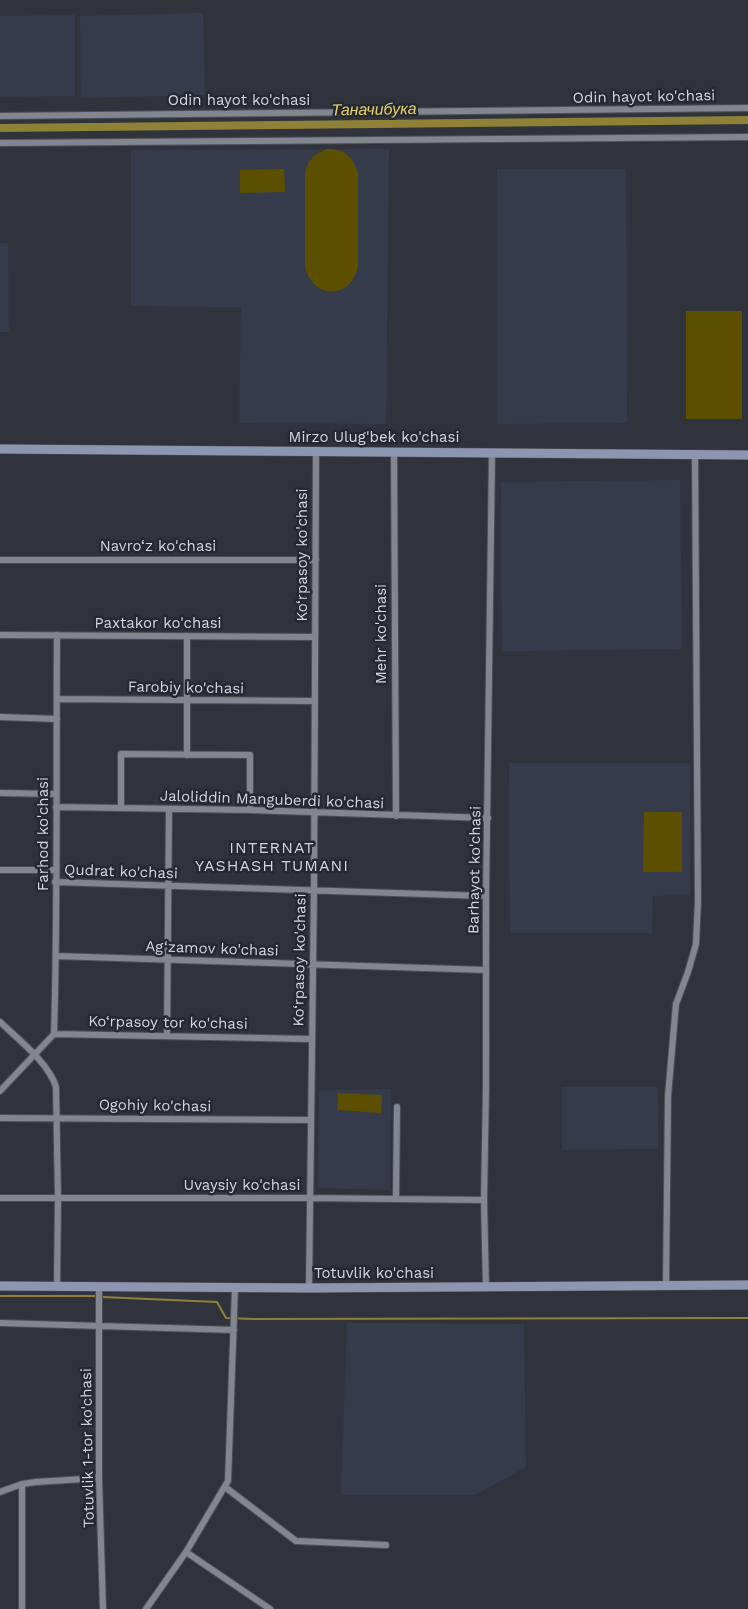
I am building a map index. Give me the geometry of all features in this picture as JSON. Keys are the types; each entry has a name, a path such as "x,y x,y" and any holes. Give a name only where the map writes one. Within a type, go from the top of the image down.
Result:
{"main road":[{"name":"Mirzo Ulug'bek ko'chasi","path":"0,449 748,455"},
{"name":"Totuvlik ko'chasi","path":"0,1286 57,1286 99,1289 748,1285"}],"street":[{"name":"Odin hayot ko'chasi","path":"0,116 748,108"},
{"path":"0,142 748,137"},
{"name":"Ko‘rpasoy ko'chasi","path":"308,1288 314,890 316,452"},
{"name":"Mehr ko'chasi","path":"394,452 396,816"},
{"name":"Barhayot ko'chasi","path":"486,1288 484,1200 486,896 492,453"},
{"path":"666,1285 668,1096 676,1004 696,944 698,901 695,455"},
{"name":"Navro‘z ko'chasi","path":"0,560 316,560"},
{"name":"Paxtakor ko'chasi","path":"0,635 316,637"},
{"name":"Farhod ko'chasi","path":"54,1034 57,635"},
{"path":"187,636 187,755"},
{"name":"Farobiy ko'chasi","path":"57,699 315,701"},
{"path":"0,717 57,719"},
{"path":"121,808 122,754 250,755 250,810"},
{"path":"0,793 56,794"},
{"name":"Jaloliddin Manguberdi ko'chasi","path":"56,807 250,810 488,818"},
{"path":"167,1035 170,887 169,809"},
{"path":"0,870 56,870"},
{"name":"Qudrat ko'chasi","path":"55,882 486,896"},
{"name":"Ag‘zamov ko'chasi","path":"56,956 486,970"},
{"path":"0,1022 34,1055 54,1078 56,1087 58,1118 57,1286"},
{"path":"0,1091 54,1034"},
{"name":"Ko‘rpasoy tor ko'chasi","path":"54,1034 311,1039"},
{"path":"396,1199 397,1107"},
{"name":"Ogohiy ko'chasi","path":"0,1118 310,1120"},
{"name":"Uvaysiy ko'chasi","path":"0,1198 484,1200"},
{"path":"148,1608 186,1552 228,1482 235,1288"},
{"name":"Totuvlik 1-tor ko'chasi","path":"99,1289 99,1478 103,1609"},
{"path":"0,1323 234,1328"},
{"path":"0,1492 22,1484 99,1478"},
{"path":"22,1484 22,1609"},
{"path":"225,1487 296,1542 386,1545"},
{"path":"186,1552 270,1609"}],"shaded area":[{"path":"203,13 205,95 81,98 80,16"},
{"path":"75,15 75,96 0,97 0,16"},
{"path":"327,149 338,150 347,155 358,173 358,265 355,276 349,284 341,290 333,292 316,286 309,278 305,267 305,173 312,158"},
{"path":"389,149 386,424 239,423 241,307 131,306 131,150"},
{"path":"284,169 285,192 240,193 240,170"},
{"path":"497,169 626,169 627,423 497,424"},
{"path":"0,243 8,243 9,332 0,332"},
{"path":"686,311 742,311 742,419 686,419"},
{"path":"680,480 682,649 502,651 501,482"},
{"path":"509,763 690,763 690,895 653,896 652,933 510,933"},
{"path":"644,812 682,812 682,872 643,872"},
{"path":"562,1087 658,1087 658,1149 562,1150"},
{"path":"391,1089 390,1190 318,1188 319,1090"},
{"path":"338,1093 382,1095 381,1113 337,1110"},
{"path":"347,1323 524,1324 526,1467 475,1495 341,1495"}],"waterway":[{"name":"Таначибука","path":"0,128 748,120"},
{"path":"0,1296 97,1296"},
{"path":"102,1297 217,1302 226,1318 253,1319 748,1318"}],"district":[{"name":"INTERNAT YASHASH TUMANI","path":"272,857"}]}
